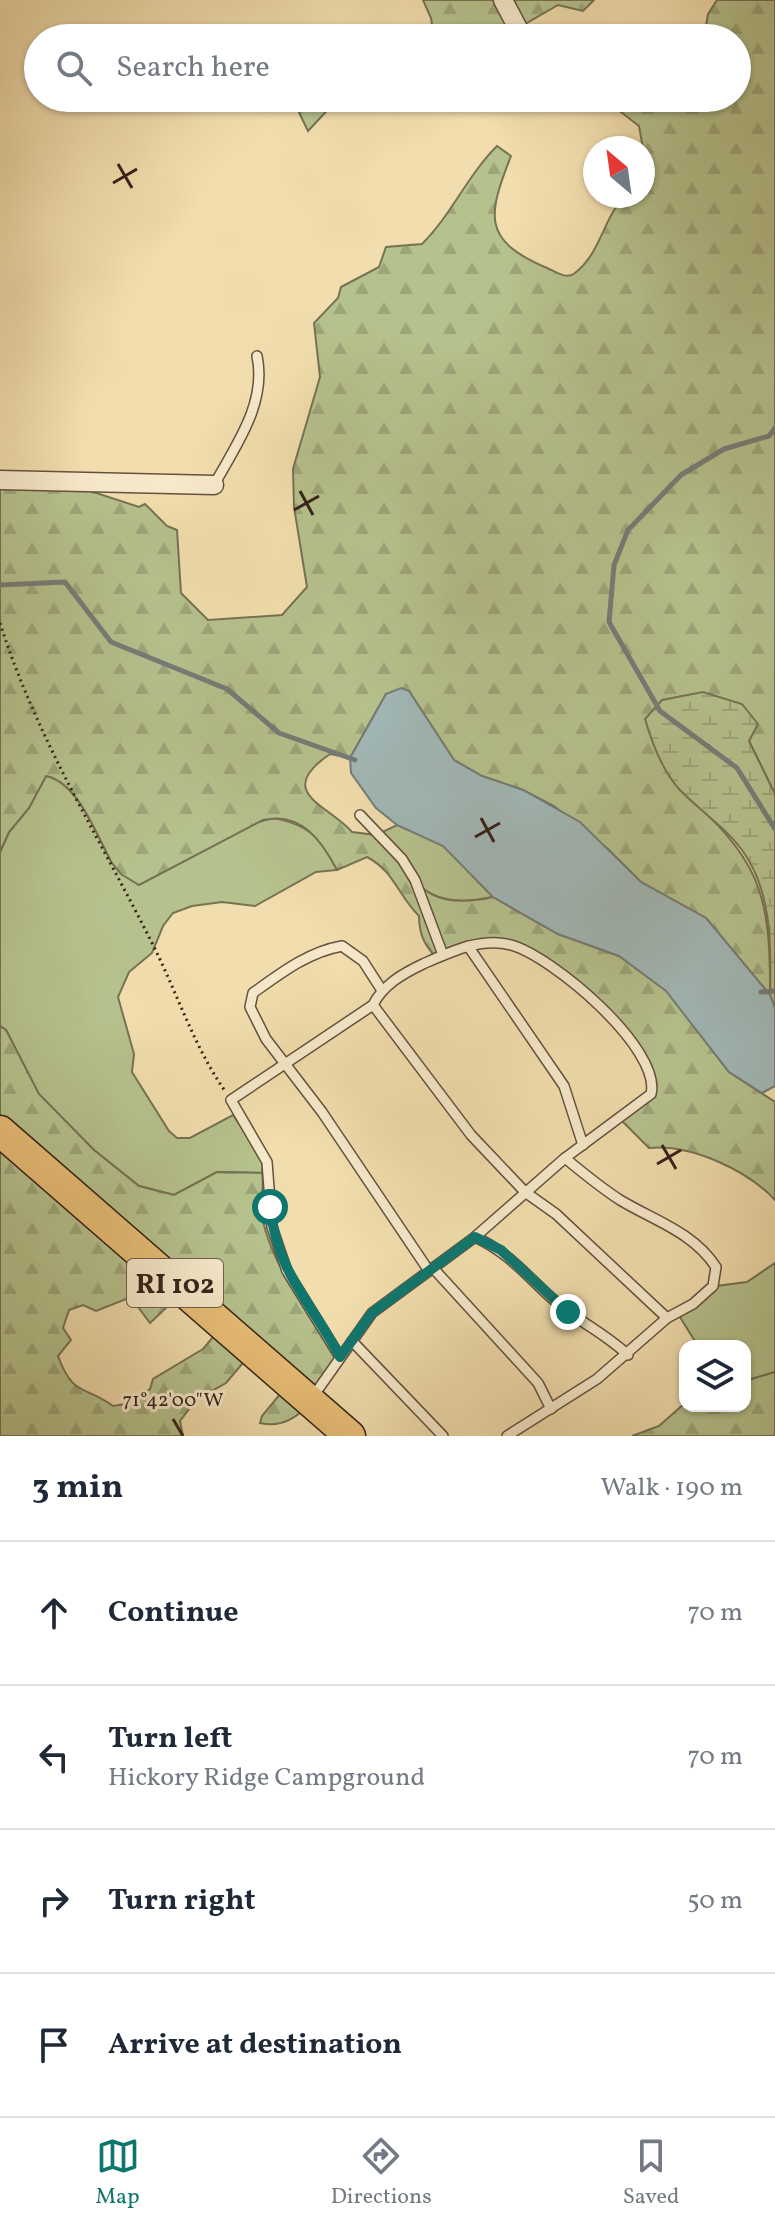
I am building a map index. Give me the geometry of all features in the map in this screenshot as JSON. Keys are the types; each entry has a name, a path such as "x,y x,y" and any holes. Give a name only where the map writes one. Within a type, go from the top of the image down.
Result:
{"main road":[{"name":"RI 102","path":"0,1131 350,1436"}],"street":[{"path":"503,0 516,24"},
{"path":"0,480 214,485"}],"lane":[{"path":"214,485 252,413 261,376 257,356"},
{"path":"360,815 402,859 415,880 443,955"},
{"path":"310,1401 372,1313 475,1237 565,1158 651,1094 651,1079 642,1058 573,980 549,962 509,945 468,946 443,955 381,989 373,1005 231,1100 267,1162 272,1227 287,1271 340,1357"},
{"path":"381,989 363,961 342,946 319,950 253,993 250,1007 285,1066 322,1112 431,1269 538,1383 551,1409"},
{"path":"468,946 564,1086 583,1145"},
{"path":"373,1005 471,1135 525,1192 556,1214 667,1318"},
{"path":"507,1436 628,1355 667,1318 693,1304 713,1286 716,1267 703,1248 621,1200 565,1158"},
{"path":"475,1237 501,1250 568,1312 595,1326 628,1355"},
{"path":"352,1341 443,1436"}],"path":[{"path":"0,623 19,679 57,766 156,951 209,1064 231,1100"}],"green space":[{"path":"423,0 594,0 583,11 558,5 525,24 432,24"},
{"path":"717,0 775,0 775,794 749,741 679,789 727,835 754,878 767,928 770,995 706,918 641,882 608,849 554,806 523,790 482,776 454,760 409,691 386,694 350,758 330,754 314,767 306,779 306,789 311,798 352,832 376,835 413,879 436,896 470,901 493,897 558,934 619,956 666,990 729,1072 775,1102 775,1200 749,1179 717,1161 682,1150 649,1148 620,1119 654,1087 642,1054 571,976 512,943 474,944 440,962 424,941 419,916 384,869 367,857 337,870 317,839 299,824 276,818 263,820 139,885 121,874 112,863 93,825 68,788 46,776 29,808 9,832 0,852 0,480 84,489 139,507 145,504 167,526 177,530 181,593 208,620 282,615 307,587 294,507 293,469 320,377 314,323 338,298 341,287 379,267 386,247 422,244 497,146 511,156 495,210 501,236 526,258 561,275 575,273 591,256 616,208 655,208 655,136 641,136 639,126 621,112 751,112 751,24 706,24 708,14"},
{"path":"299,112 326,112 308,131"},
{"path":"703,692 742,704 758,724 749,741 775,794 775,1008 770,995 766,909 757,876 735,841 689,799 668,774 645,719 662,700"},
{"path":"46,776 68,788 77,799 112,863 273,818 297,825 313,835 337,870 316,872 255,906 222,902 192,906 173,913 163,926 152,953 129,972 118,997 134,1054 132,1072 169,1131 177,1138 190,1138 233,1115 263,1157 262,1173 217,1172 174,1195 139,1186 94,1150 38,1094 6,1030 0,1026 0,852 9,832 29,808"},
{"path":"397,825 443,845 493,897 451,900 424,889 376,835"},
{"path":"0,1026 6,1030 39,1094 94,1150 139,1186 174,1195 217,1172 262,1173 262,1217 274,1254 293,1289 339,1354 310,1403 288,1421 260,1423 262,1416 291,1381 253,1351 226,1383 196,1400 180,1421 183,1436 0,1436","holes":["185,1290 224,1324 203,1349 153,1379 150,1389 126,1404 113,1406 74,1384 58,1356 71,1340 63,1328 69,1310 83,1305 96,1311 126,1299 138,1307 150,1323"]},
{"path":"775,1263 775,1372 751,1379 751,1340 694,1340 678,1314 716,1286 747,1282"},
{"path":"775,1372 775,1436 632,1436 659,1426 679,1408 679,1412 751,1412 751,1379"}],"water":[{"path":"401,688 409,691 454,760 482,776 523,790 580,822 641,882 706,918 770,995 775,1008 775,1086 762,1093 729,1072 666,991 619,956 558,934 493,897 443,846 397,825 376,808 351,773 350,758 386,694"}],"waterway":[{"path":"775,428 769,436 724,449 681,475 628,530 614,565 609,622 660,711 737,768 775,829"},
{"path":"0,585 65,582 111,642 227,689 279,733 355,760"},
{"path":"761,992 775,991"}],"route":[{"path":"270,1207 272,1227 287,1271 297,1292 332,1340 340,1357 372,1313 475,1237 501,1250 516,1262 568,1312"}]}
